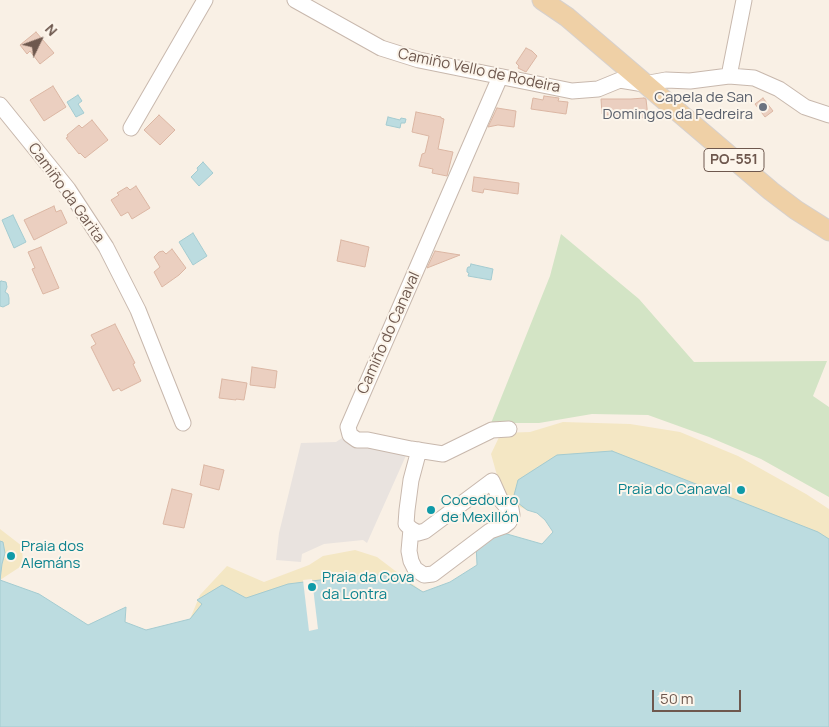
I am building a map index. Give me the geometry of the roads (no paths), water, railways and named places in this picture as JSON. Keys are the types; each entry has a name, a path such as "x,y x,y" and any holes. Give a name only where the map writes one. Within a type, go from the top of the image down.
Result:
{"main road":[{"name":"PO-551","path":"542,0 567,17"},
{"name":"PO-551","path":"551,0 567,17 644,84 771,191 829,231"}],"street":[{"path":"131,128 205,0"},
{"name":"Camiño Vello de Rodeira","path":"295,0 381,48 418,60 572,91 598,89 620,80 644,84 666,80 690,82 729,76 754,78 779,89 805,107 829,115"},
{"path":"729,76 744,0"},
{"name":"Camiño do Canaval","path":"500,77 348,427 350,436 357,440 368,440 443,454 492,430 509,429"},
{"name":"Camiño da Garita","path":"0,105 68,189 106,247 138,310 183,423"},
{"path":"411,530 409,551 415,569 424,575 433,574 490,531 504,526 509,522 512,515 511,510 500,499 492,480 426,531 418,533 411,530 406,524 407,510 411,480 419,450"}],"water":[{"path":"78,95 82,101 78,104 84,113 76,117 67,102"},
{"path":"388,117 400,120 401,118 406,119 405,123 401,123 400,128 386,125"},
{"path":"203,162 213,173 199,186 191,177"},
{"path":"13,215 26,242 14,248 2,220"},
{"path":"193,233 207,256 193,265 179,242"},
{"path":"471,264 493,269 491,280 468,276 467,269"},
{"path":"1,281 6,282 5,292 9,298 9,304 3,307 0,306"},
{"path":"612,451 818,532 829,539 829,727 0,727 0,580 39,594 88,625 126,607 125,622 146,630 190,619 202,604 197,600 222,585 246,598 288,584 352,576 382,575 405,581 423,592 450,582 477,565 476,543 500,532 542,544 553,532 545,520 537,513 527,510 513,499 518,480 557,455"},
{"path":"0,541 3,542 5,553 0,580"}],"place":[{"name":"Capela de San Domingos da Pedreira","path":"763,107"},
{"name":"Praia do Canaval","path":"741,490"},
{"name":"Cocedouro de Mexillón","path":"431,510"},
{"name":"Praia dos Alemáns","path":"11,556"},
{"name":"Praia da Cova da Lontra","path":"312,587"}]}
